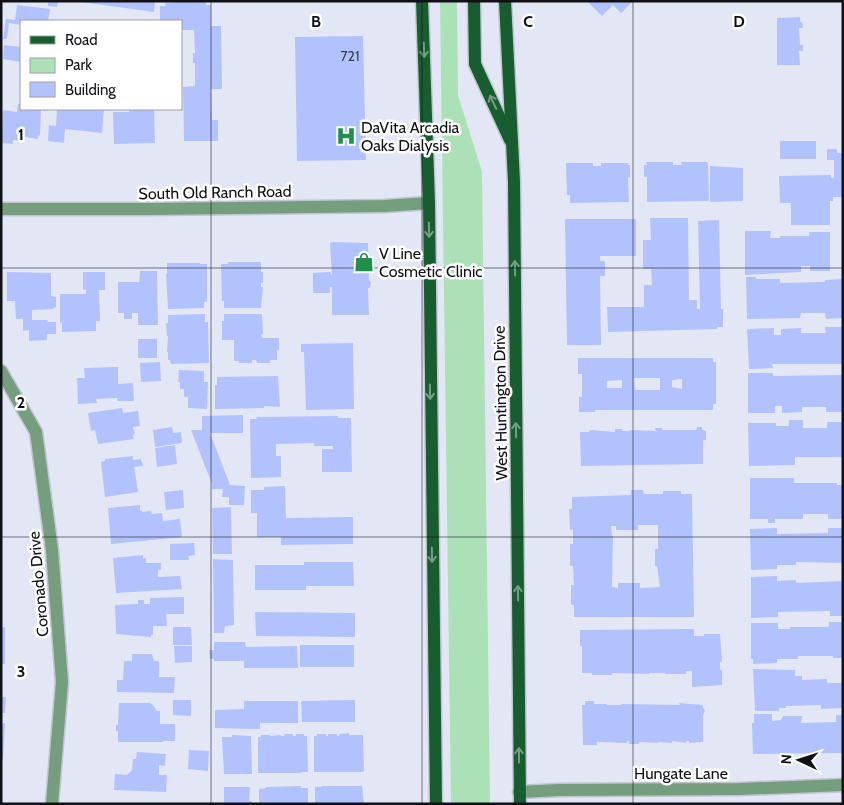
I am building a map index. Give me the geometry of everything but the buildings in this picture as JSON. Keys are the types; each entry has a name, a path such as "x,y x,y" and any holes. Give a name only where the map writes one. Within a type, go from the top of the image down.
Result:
{"main road":[{"path":"422,1 429,203 436,804"},
{"path":"474,1 475,64 513,147"},
{"name":"West Huntington Drive","path":"505,1 513,147 520,798"}],"street":[{"name":"South Old Ranch Road","path":"1,209 384,206 429,203"},
{"name":"Coronado Drive","path":"1,371 36,432 52,550 62,682 52,804"},
{"name":"Hungate Lane","path":"520,798 560,790 740,789 843,785"}],"green space":[{"path":"440,1 457,1 458,95 482,172 490,804 451,804"}],"place":[{"name":"DaVita Arcadia Oaks Dialysis","path":"346,136"},
{"name":"V Line Cosmetic Clinic","path":"364,262"}]}
